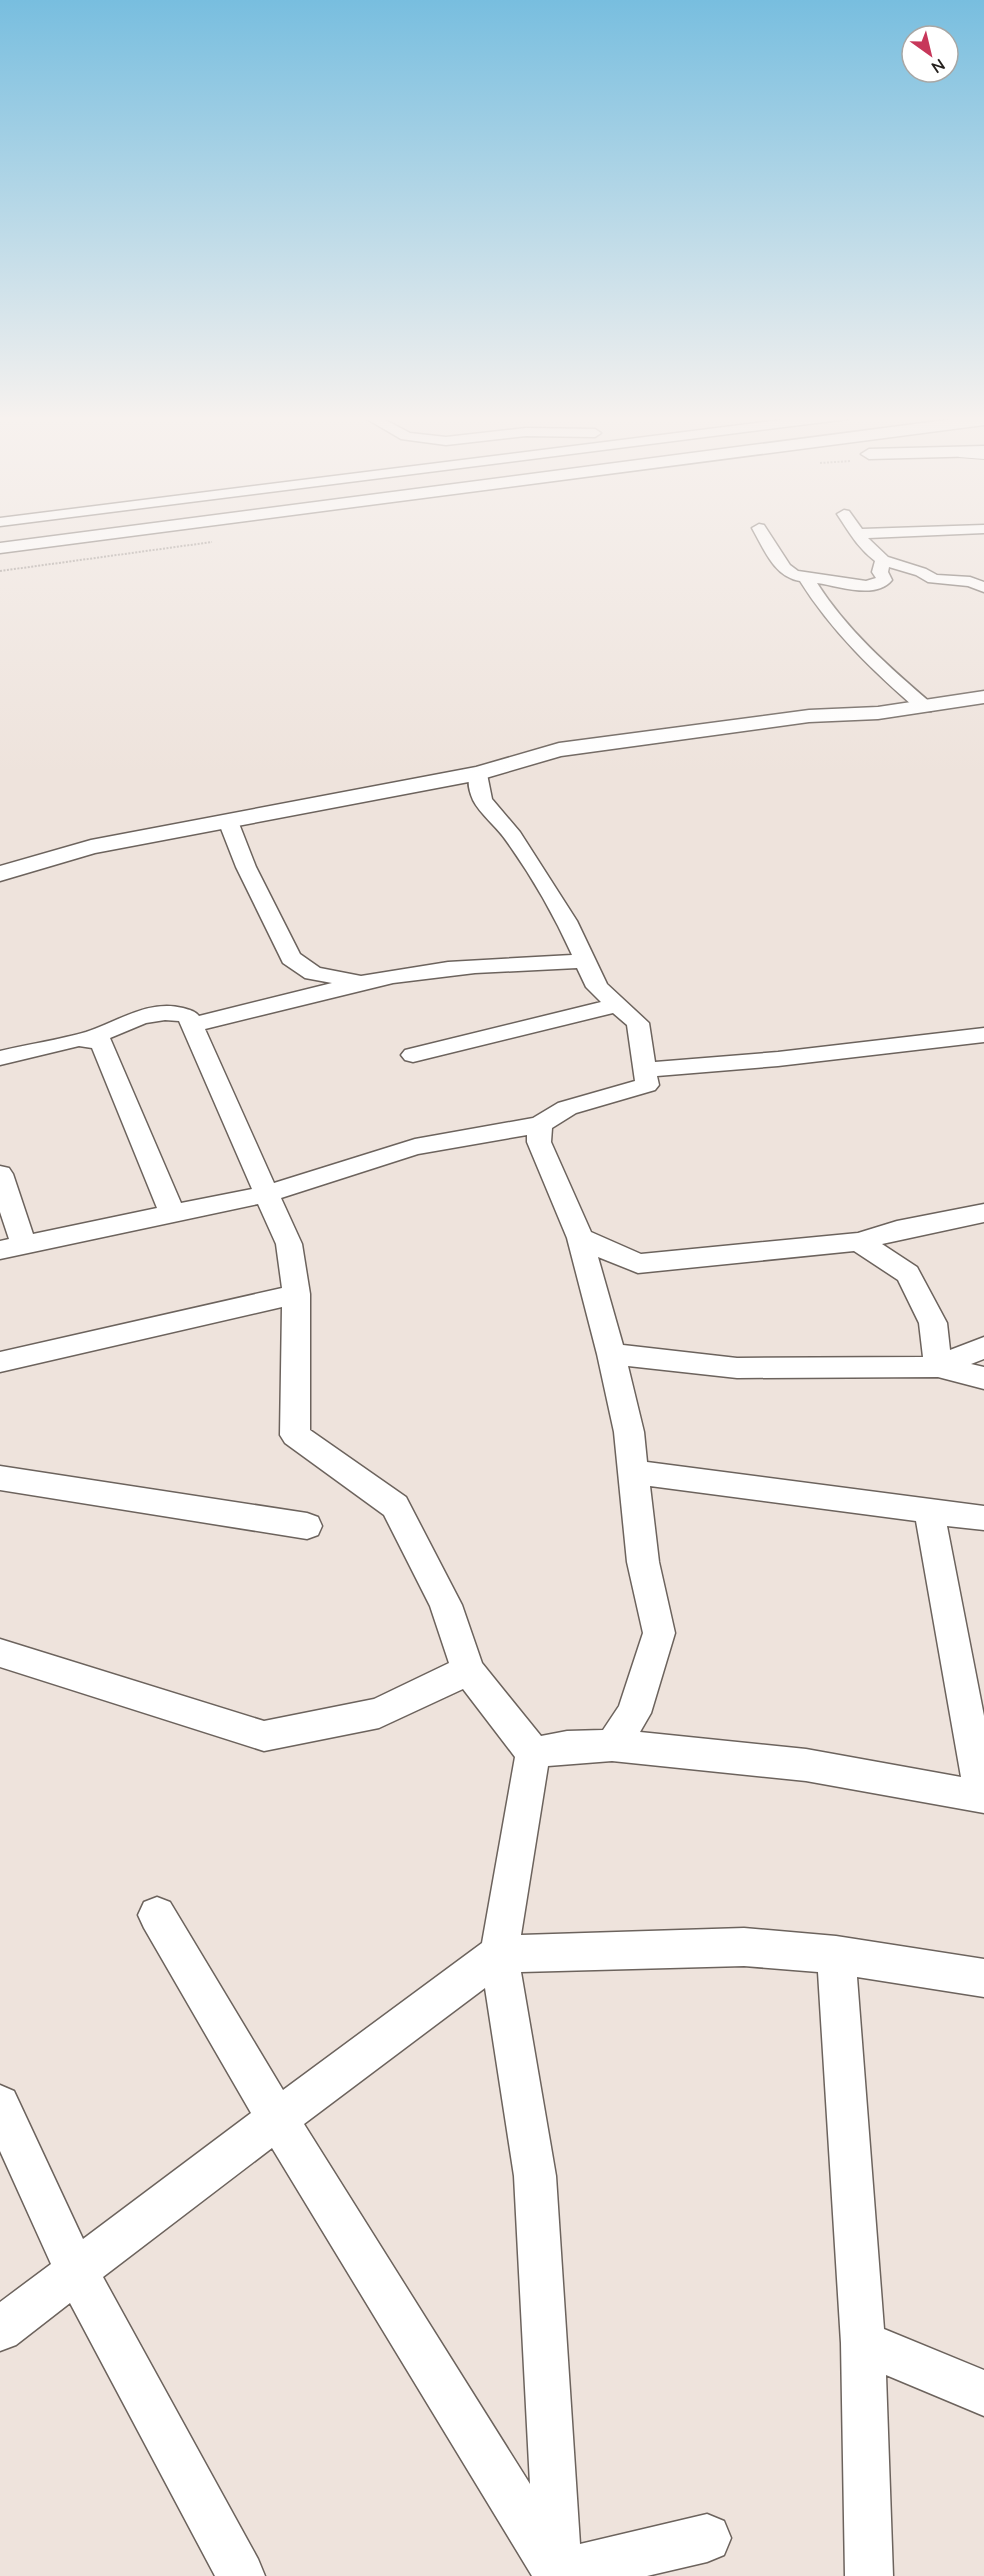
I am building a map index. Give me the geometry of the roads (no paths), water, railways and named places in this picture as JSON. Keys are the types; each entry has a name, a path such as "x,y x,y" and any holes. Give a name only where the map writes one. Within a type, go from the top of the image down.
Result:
{"main road":[{"path":"0,539 34,535"},
{"path":"0,548 89,535"},
{"path":"0,874 91,847 479,773 559,750 809,716 878,713 984,697"}],"street":[{"path":"764,535 784,568 793,575 807,579 866,586 877,584 884,580 880,572 883,560"},
{"path":"857,535 883,560 921,572 933,579 970,582 984,587"},
{"path":"807,579 821,604 892,678 926,707"},
{"path":"0,1174 12,1247 266,1194 415,1147 540,1125 567,1108 647,1085 638,1023 597,987 567,921 513,836 483,800 478,783 479,773"},
{"path":"228,821 246,867 291,958 313,973 336,979 367,982"},
{"path":"192,1025 367,982 451,968 586,961"},
{"path":"413,1055 618,1005"},
{"path":"0,1058 89,1039 129,1021 165,1014 180,1013 188,1017 289,1244 296,1294 295,1435 395,1506 446,1605 468,1670 533,1754 499,1954 535,2176 558,2574"},
{"path":"645,1070 778,1059 984,1035"},
{"path":"89,1039 101,1042 172,1213"},
{"path":"540,1125 539,1142 580,1238 629,1432 643,1562 659,1633 634,1713 612,1745"},
{"path":"580,1238 638,1264 859,1242 897,1230 984,1213"},
{"path":"859,1242 908,1274 933,1323 938,1367"},
{"path":"0,1362 296,1294"},
{"path":"938,1367 984,1347"},
{"path":"610,1354 737,1368 938,1367 984,1378"},
{"path":"632,1472 984,1518"},
{"path":"0,1478 307,1526"},
{"path":"533,1754 567,1747 612,1745 806,1765 983,1797 930,1510"},
{"path":"0,1653 264,1736 380,1713 468,1670"},
{"path":"157,1915 277,2119 558,2574"},
{"path":"0,2329 499,1954 744,1947 837,1955 984,1978"},
{"path":"837,1955 864,2343 869,2576"},
{"path":"0,2105 76,2271 242,2576"},
{"path":"864,2343 984,2392"},
{"path":"558,2574 707,2538"}]}
